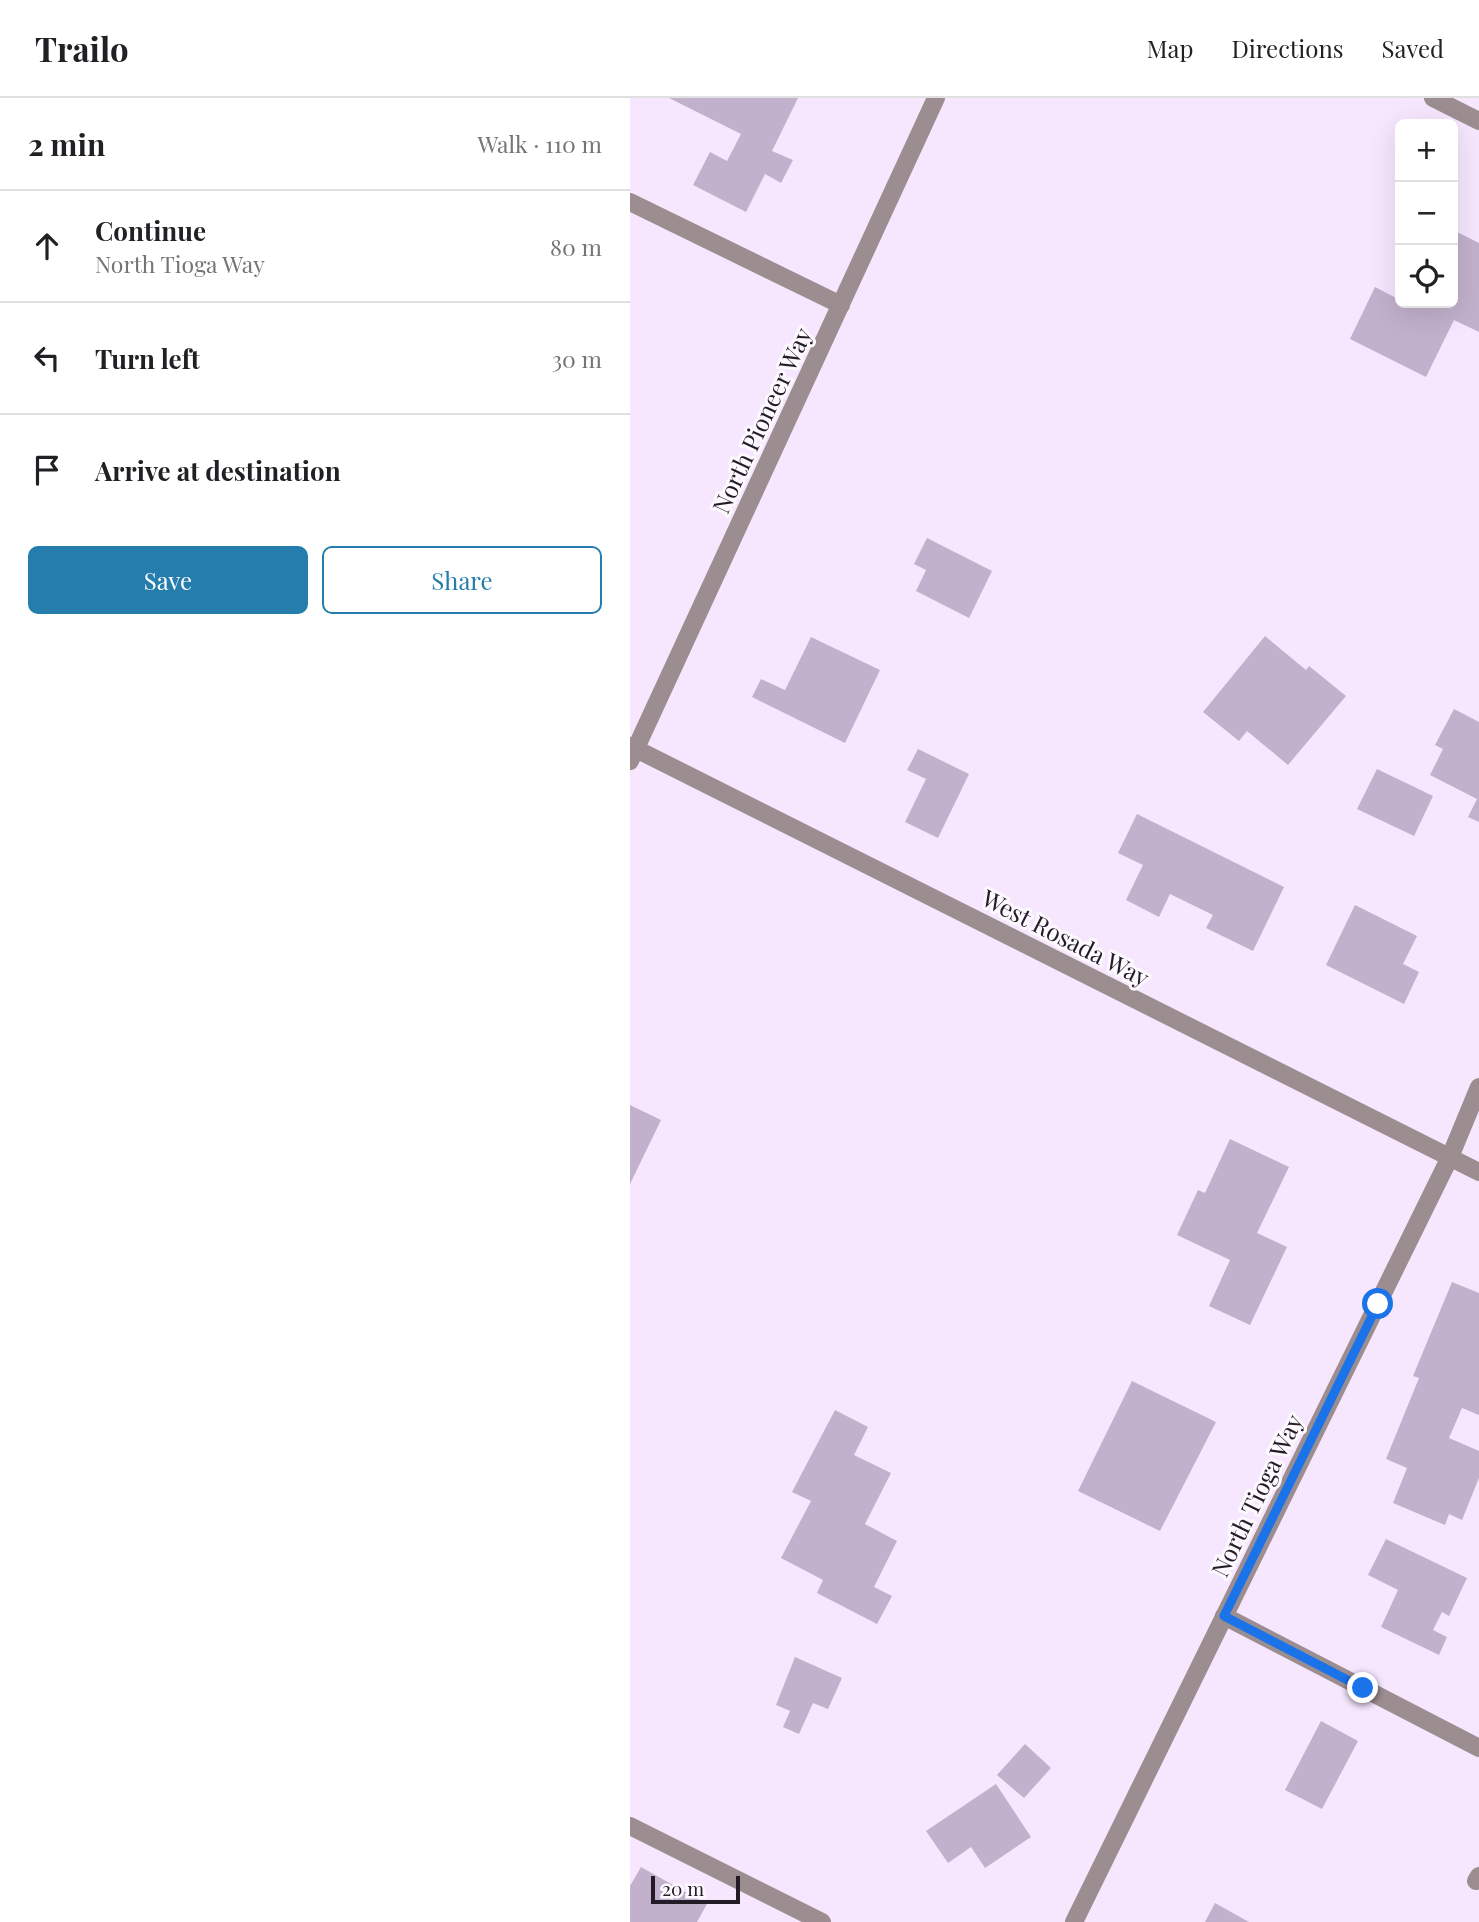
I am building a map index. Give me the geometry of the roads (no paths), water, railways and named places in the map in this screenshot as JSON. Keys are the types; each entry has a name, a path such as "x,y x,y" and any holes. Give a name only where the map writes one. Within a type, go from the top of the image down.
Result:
{"street":[{"name":"North Pioneer Way","path":"632,752 936,98"},
{"path":"1433,98 1479,121"},
{"path":"630,202 841,304"},
{"name":"West Rosada Way","path":"632,752 1479,1172"},
{"name":"North Tioga Way","path":"1074,1922 1450,1157 1479,1087"},
{"path":"1224,1616 1479,1748"},
{"path":"630,1826 822,1922"}]}
